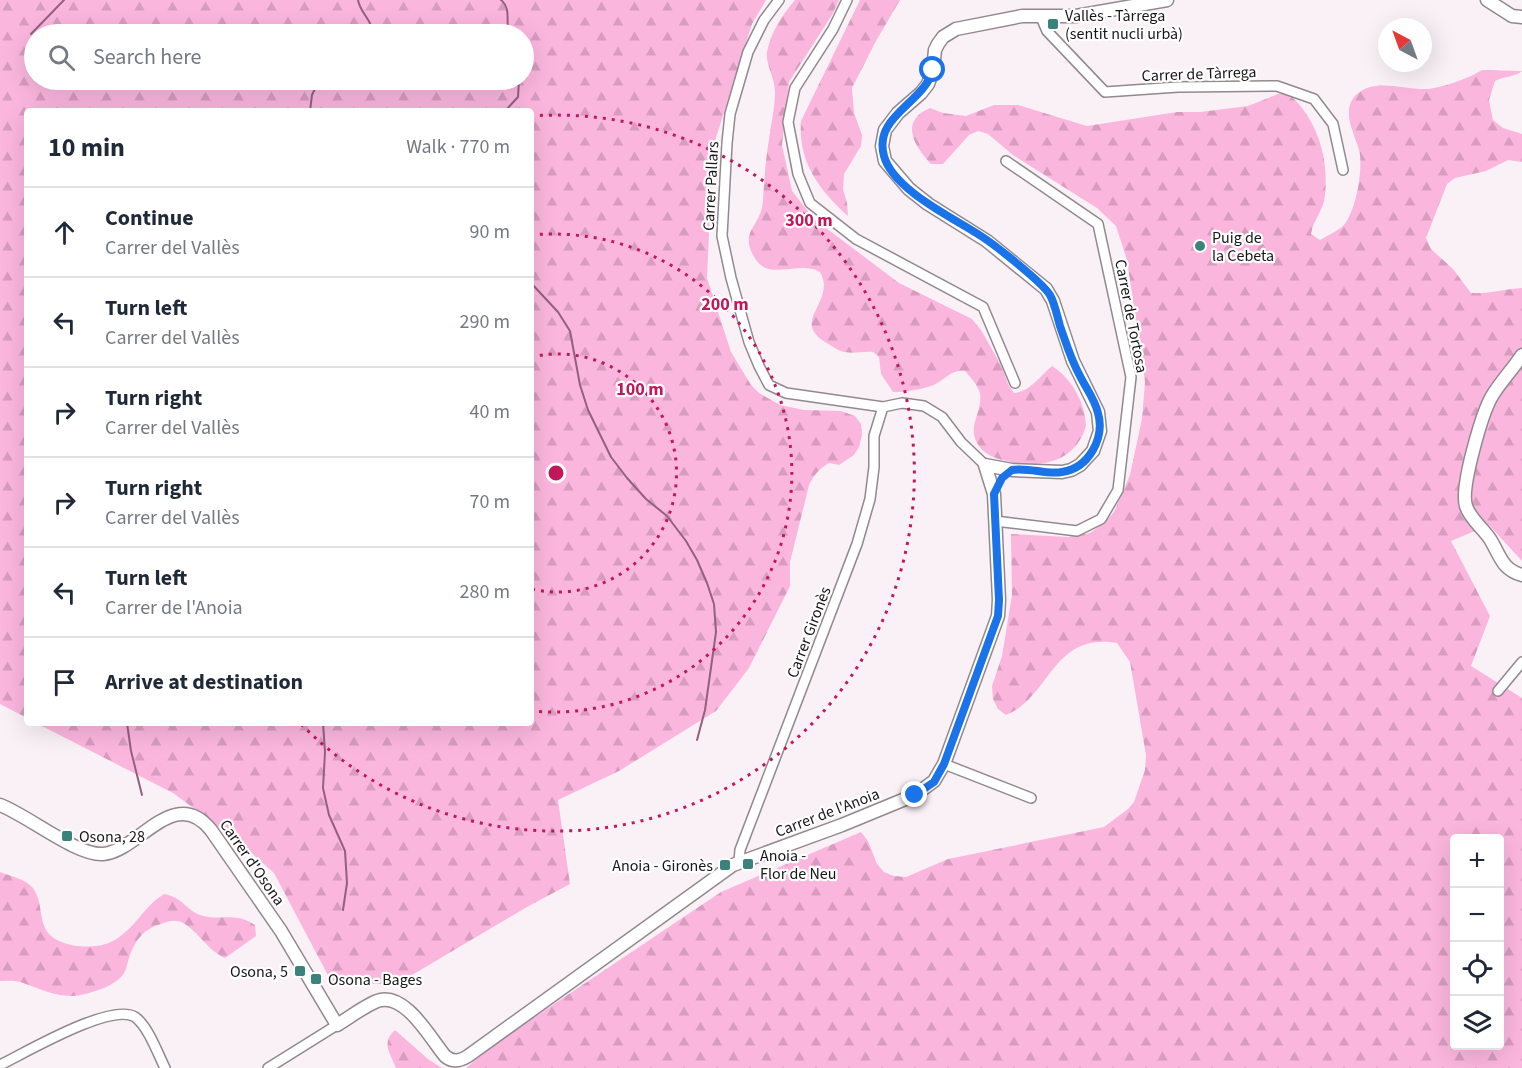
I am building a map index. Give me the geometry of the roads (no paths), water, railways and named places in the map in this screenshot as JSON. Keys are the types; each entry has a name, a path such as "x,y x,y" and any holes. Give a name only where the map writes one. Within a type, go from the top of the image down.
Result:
{"street":[{"name":"Carrer Pallars","path":"780,0 755,35 730,114 722,236 730,278 749,342 759,366 769,385 786,393 883,407 902,403 924,406 942,417 961,442 986,465"},
{"path":"847,0 833,29 795,88 788,122 798,174 810,203 856,239 983,308 1015,383"},
{"path":"986,465 1012,470 1062,472 1080,465 1093,451 1097,442 1100,421 1095,404 1073,361 1053,301 1046,289 987,241 918,197 885,161 882,146 885,130 890,121 928,84 933,70 935,50 943,37 956,29 1040,15 1076,16 1167,0"},
{"path":"1487,0 1512,15 1522,17"},
{"name":"Carrer de Tàrrega","path":"1040,15 1047,31 1105,92 1178,87 1277,86 1314,99 1333,124 1343,170"},
{"name":"Carrer de Tortosa","path":"995,521 1077,531 1101,519 1118,490 1131,376 1098,224 1006,161"},
{"path":"1522,355 1487,406 1467,476 1464,497 1469,512 1491,540 1504,566 1522,575"},
{"name":"Carrer Gironès","path":"740,862 740,850 857,544 870,500 874,467 874,436 883,407"},
{"name":"Carrer de l'Anoia","path":"337,1025 376,1002 385,999 395,1000 409,1010 445,1056 455,1061 468,1056 726,869 915,795 934,782 944,764 998,616 994,494 986,465"},
{"path":"994,494 1002,478 1012,470"},
{"path":"1498,691 1522,662"},
{"path":"944,764 1031,798"},
{"name":"Carrer d'Osona","path":"0,805 73,845 100,854 117,849 166,818 186,815 200,819 212,830 281,931 337,1025"},
{"path":"0,1065 103,1016 124,1013 133,1016 142,1024 165,1068"},
{"path":"268,1068 337,1025"}],"waterway":[{"path":"41,24 64,0"},
{"path":"358,0 370,24"},
{"path":"501,0 506,7 508,24"},
{"path":"310,108 314,90"},
{"path":"508,108 518,97 518,90"},
{"path":"534,286 558,312 570,331 580,385 588,410 611,457 646,499 667,516 686,541 707,583 714,604 716,632 705,710 697,740"},
{"path":"127,726 142,795"},
{"path":"323,726 325,752 323,788 329,815 345,851 347,883 343,910"}],"place":[{"name":"Vallès - Tàrrega (sentit nucli urbà)","path":"1053,24"},
{"name":"Puig de la Cebeta","path":"1200,246"},
{"name":"Osona, 28","path":"67,836"},
{"name":"Anoia - Flor de Neu","path":"748,864"},
{"name":"Anoia - Gironès","path":"725,865"},
{"name":"Osona, 5","path":"300,971"},
{"name":"Osona - Bages","path":"316,979"}]}
